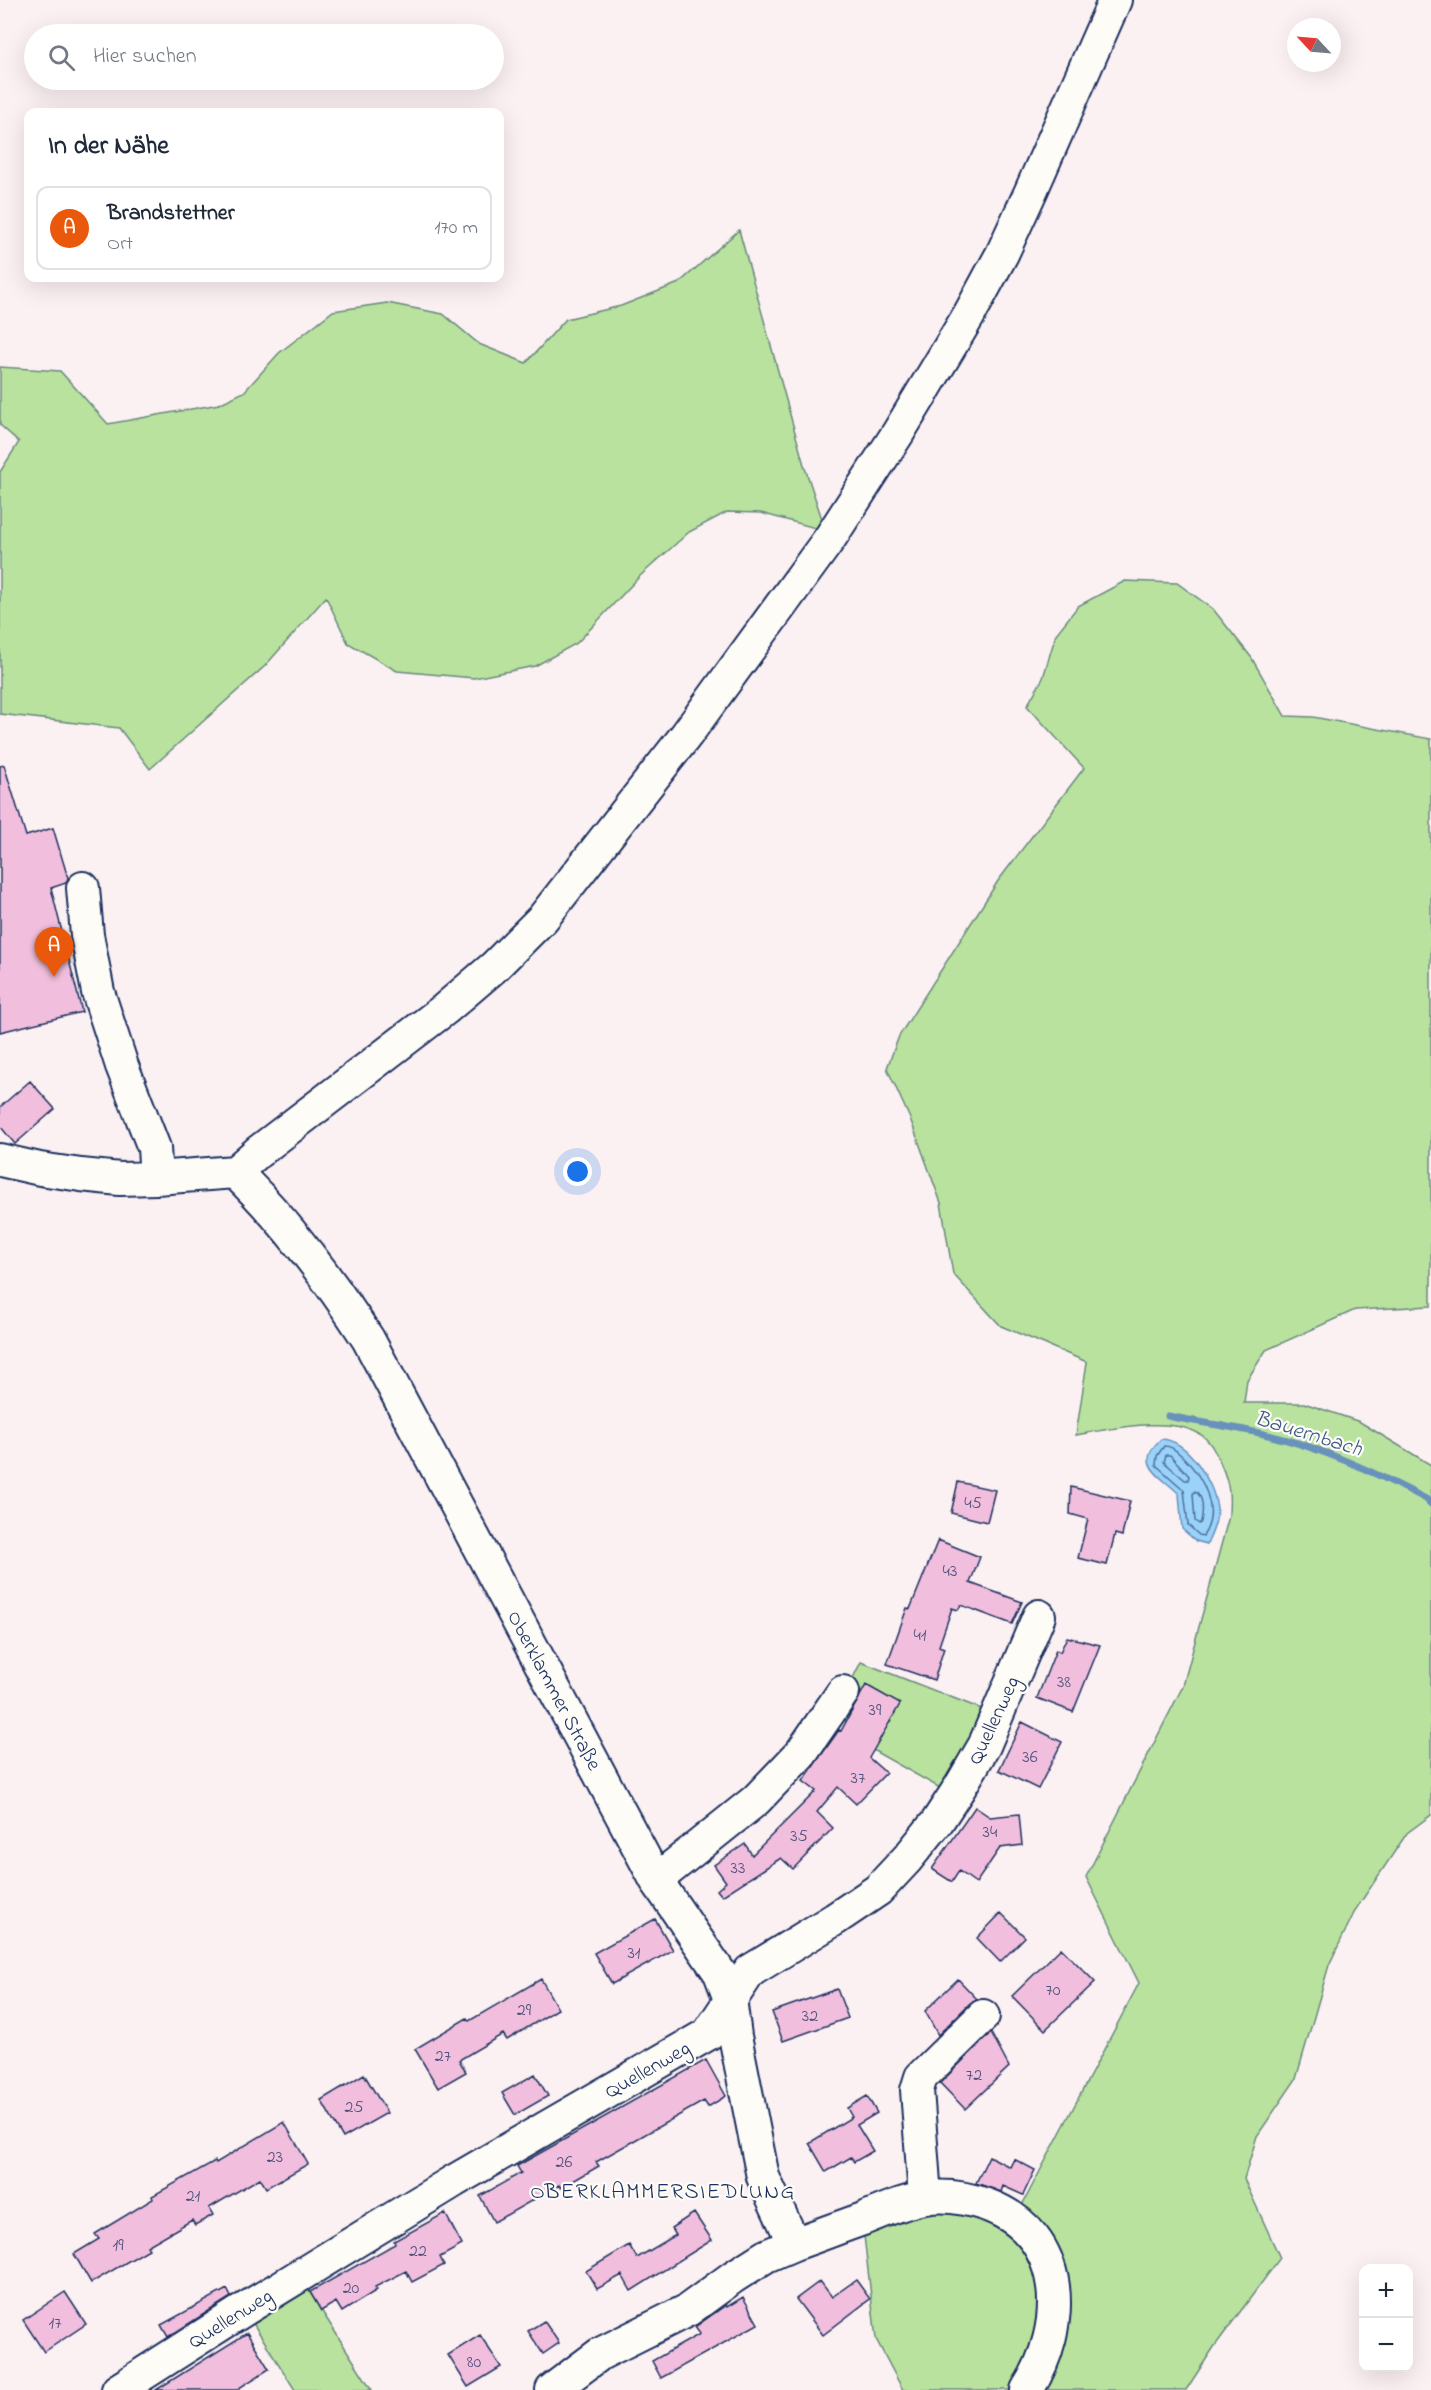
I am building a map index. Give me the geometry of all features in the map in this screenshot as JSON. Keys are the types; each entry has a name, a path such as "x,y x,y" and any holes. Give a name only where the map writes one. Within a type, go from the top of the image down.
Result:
{"street":[{"path":"0,1160 40,1170 120,1179 235,1172 445,1009 494,967 543,918 687,734 830,538 898,433 969,315 1002,254 1115,0"},
{"path":"83,888 87,936 98,992 122,1066 154,1149 156,1178"},
{"name":"Oberklammer Straße","path":"235,1172 292,1232 333,1285 368,1339 656,1880 720,1973 730,1999 735,2036 763,2177 794,2244"},
{"name":"Quellenweg","path":"118,2390 444,2187 708,2034 750,1971 878,1890 937,1822 984,1746 1039,1616"},
{"path":"656,1880 756,1800 801,1754 843,1692"},
{"path":"925,2197 917,2090 921,2077 983,2016"},
{"path":"552,2390 600,2354 688,2310 766,2256 925,2197 966,2198 1003,2211 1027,2230 1047,2260 1055,2296 1052,2330 1040,2370 1027,2390"}],"green space":[{"path":"739,230 804,465 826,531 761,513 727,512 689,532 640,576 577,643 535,666 474,678 397,671 348,643 326,597 265,666 150,769 119,728 0,714 0,472 19,442 0,425 0,367 60,371 108,424 219,404 244,392 279,353 333,311 387,303 443,314 479,344 526,363 566,319 621,306 679,283"},
{"path":"1125,581 1177,583 1213,609 1251,657 1285,716 1313,717 1431,739 1431,1306 1355,1310 1266,1350 1247,1380 1244,1403 1304,1403 1360,1422 1431,1465 1431,1815 1407,1833 1356,1909 1329,1965 1296,2079 1257,2136 1244,2179 1280,2258 1214,2347 1186,2390 1039,2390 1062,2317 1019,2211 1139,1983 1086,1877 1183,1686 1229,1516 1229,1492 1224,1471 1212,1447 1204,1437 1192,1430 1177,1426 1142,1425 1076,1435 1087,1362 1001,1326 953,1274 941,1203 911,1121 887,1068 899,1036 998,881 1084,768 1027,706 1043,678 1056,634 1078,606"},
{"path":"861,1662 989,1712 947,1792 853,1739 852,1725 839,1717 846,1692"},
{"path":"912,2208 996,2217 1038,2258 1046,2312 1016,2390 903,2390 876,2339 863,2227"},
{"path":"304,2283 372,2390 295,2390 249,2317"}],"water":[{"path":"1161,1439 1171,1441 1190,1455 1211,1487 1217,1513 1207,1544 1196,1541 1182,1529 1179,1494 1158,1476 1149,1463 1149,1456 1153,1448"}],"building":[{"path":"4,765 26,836 53,828 68,878 66,883 51,888 82,1012 0,1032 0,766"},
{"path":"30,1081 55,1109 15,1144 0,1126 0,1107"},
{"path":"958,1482 995,1490 987,1522 951,1513"},
{"path":"1071,1487 1130,1501 1122,1536 1115,1534 1107,1565 1078,1558 1088,1519 1070,1514"},
{"path":"938,1540 980,1557 970,1583 1022,1602 1012,1624 961,1605 958,1610 952,1608 939,1646 944,1648 934,1680 887,1664 907,1608 910,1609"},
{"path":"1067,1637 1100,1645 1073,1712 1037,1698 1056,1650 1060,1652"},
{"path":"866,1685 900,1704 869,1758 886,1773 856,1804 838,1787 817,1812 833,1828 793,1869 781,1858 722,1896 717,1890 726,1882 714,1865 745,1844 752,1855 816,1791 803,1781 839,1730 841,1731"},
{"path":"1022,1722 1062,1742 1038,1789 999,1770"},
{"path":"975,1807 990,1817 1019,1814 1022,1845 1000,1848 976,1883 959,1871 952,1882 932,1869"},
{"path":"1001,1913 1025,1937 1000,1962 977,1938"},
{"path":"655,1919 673,1950 612,1984 594,1953"},
{"path":"1061,1948 1095,1982 1045,2030 1012,1996"},
{"path":"541,1979 558,2009 507,2040 503,2034 459,2060 466,2072 438,2088 415,2049 467,2018 469,2021"},
{"path":"958,1979 977,1999 970,2003 938,2035 925,2011"},
{"path":"837,1989 848,2018 783,2041 772,2012"},
{"path":"991,2033 1009,2067 965,2109 940,2083"},
{"path":"706,2060 726,2096 708,2107 704,2101 596,2162 599,2166 561,2188 559,2185 494,2222 480,2196 521,2173 517,2166"},
{"path":"364,2074 387,2113 343,2138 321,2100"},
{"path":"535,2074 548,2096 515,2115 502,2093"},
{"path":"867,2096 877,2113 857,2125 873,2151 854,2162 851,2157 826,2172 809,2143 852,2117 847,2108"},
{"path":"284,2122 308,2164 266,2188 260,2178 209,2208 213,2215 195,2225 192,2220 147,2246 149,2249 91,2283 74,2254 99,2239 95,2234 153,2199 152,2196 215,2161 216,2163"},
{"path":"989,2156 1010,2167 1014,2159 1035,2170 1023,2195 1003,2186 1001,2192 976,2183"},
{"path":"445,2213 462,2245 440,2257 444,2265 412,2282 406,2271 375,2287 377,2290 342,2312 336,2302 321,2311 310,2292"},
{"path":"694,2213 712,2240 631,2291 622,2275 597,2289 586,2271 629,2245 637,2258 676,2235 671,2228"},
{"path":"856,2280 870,2299 823,2335 796,2299 820,2281 832,2297"},
{"path":"227,2289 231,2297 168,2337 161,2325"},
{"path":"65,2292 86,2324 44,2352 23,2320"},
{"path":"743,2297 758,2324 661,2378 652,2361 700,2334 695,2327 726,2305 727,2307"},
{"path":"544,2321 559,2343 543,2354 528,2331"},
{"path":"247,2333 269,2369 236,2390 156,2390"},
{"path":"480,2335 501,2367 468,2387 448,2355"}],"waterway":[{"name":"Bauernbach","path":"1168,1416 1289,1440 1369,1471 1426,1499 1431,1504"}],"place":[{"name":"Brandstettner","path":"54,977"}],"district":[{"name":"OBERKLAMMERSIEDLUNG","path":"663,2190"}]}
